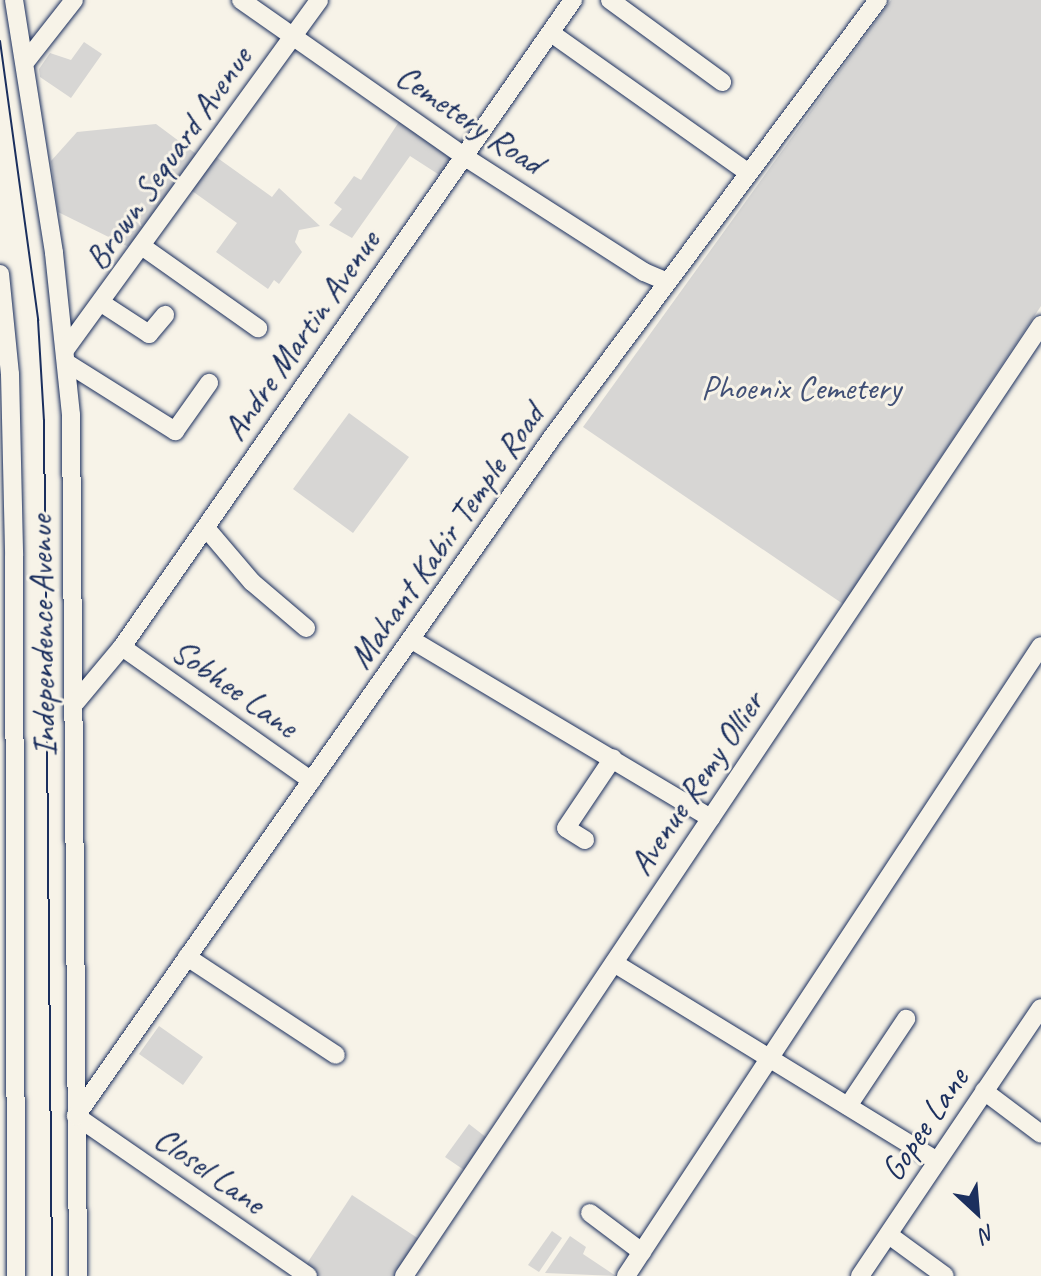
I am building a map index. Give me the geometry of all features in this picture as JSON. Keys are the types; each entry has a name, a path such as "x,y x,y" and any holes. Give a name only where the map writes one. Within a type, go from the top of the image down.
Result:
{"street":[{"name":"Independence Avenue","path":"14,0 27,60 66,357 76,702 78,1276"},
{"path":"27,60 74,0"},
{"name":"Cemetery Road","path":"241,0 465,157 667,282"},
{"name":"Brown Sequard Avenue","path":"66,357 319,0"},
{"name":"Andre Martin Avenue","path":"76,702 122,647 573,0"},
{"path":"610,0 722,82"},
{"name":"Mahant Kabir Temple Road","path":"76,1116 667,282 878,0"},
{"path":"551,33 749,173"},
{"path":"143,247 258,328"},
{"path":"0,274 10,374 14,556 16,1276"},
{"path":"103,304 149,334 165,315"},
{"name":"Avenue Remy Ollier","path":"404,1276 1041,325"},
{"path":"66,357 175,431 209,383"},
{"path":"206,528 252,582 306,628"},
{"path":"412,640 711,818"},
{"path":"626,1276 772,1060 1041,646"},
{"name":"Sobhee Lane","path":"122,647 312,781"},
{"path":"585,840 566,828 613,758"},
{"path":"187,957 336,1055"},
{"path":"614,963 936,1160"},
{"name":"Gopee Lane","path":"860,1276 1041,1008"},
{"path":"848,1106 906,1019"},
{"path":"984,1091 1041,1134"},
{"name":"Closel Lane","path":"76,1116 308,1276"},
{"path":"590,1213 642,1252"},
{"path":"889,1235 945,1276"}],"green space":[{"name":"Phoenix Cemetery","path":"891,0 1041,0 1041,306 843,604 583,427"},
{"path":"84,42 102,54 71,98 40,77 39,69 50,53 71,60"},
{"path":"402,117 455,155 441,176 410,156 352,238 329,225 342,209 334,203 354,176 361,180"},
{"path":"156,124 199,156 133,249 58,212 51,161 77,132"},
{"path":"212,154 272,197 279,188 320,226 299,230 295,242 302,252 279,284 274,280 268,289 216,252 237,223 188,188"},
{"path":"349,413 409,457 353,533 293,489"},
{"path":"159,1026 203,1057 183,1085 139,1054"},
{"path":"469,1124 487,1138 464,1170 445,1157"},
{"path":"352,1195 419,1239 395,1276 316,1276 304,1268"},
{"path":"552,1231 562,1238 539,1272 528,1265"},
{"path":"570,1236 586,1247 583,1254 616,1276 545,1273"}],"tram line":[{"path":"0,41 38,320 44,420 52,1276"}]}
